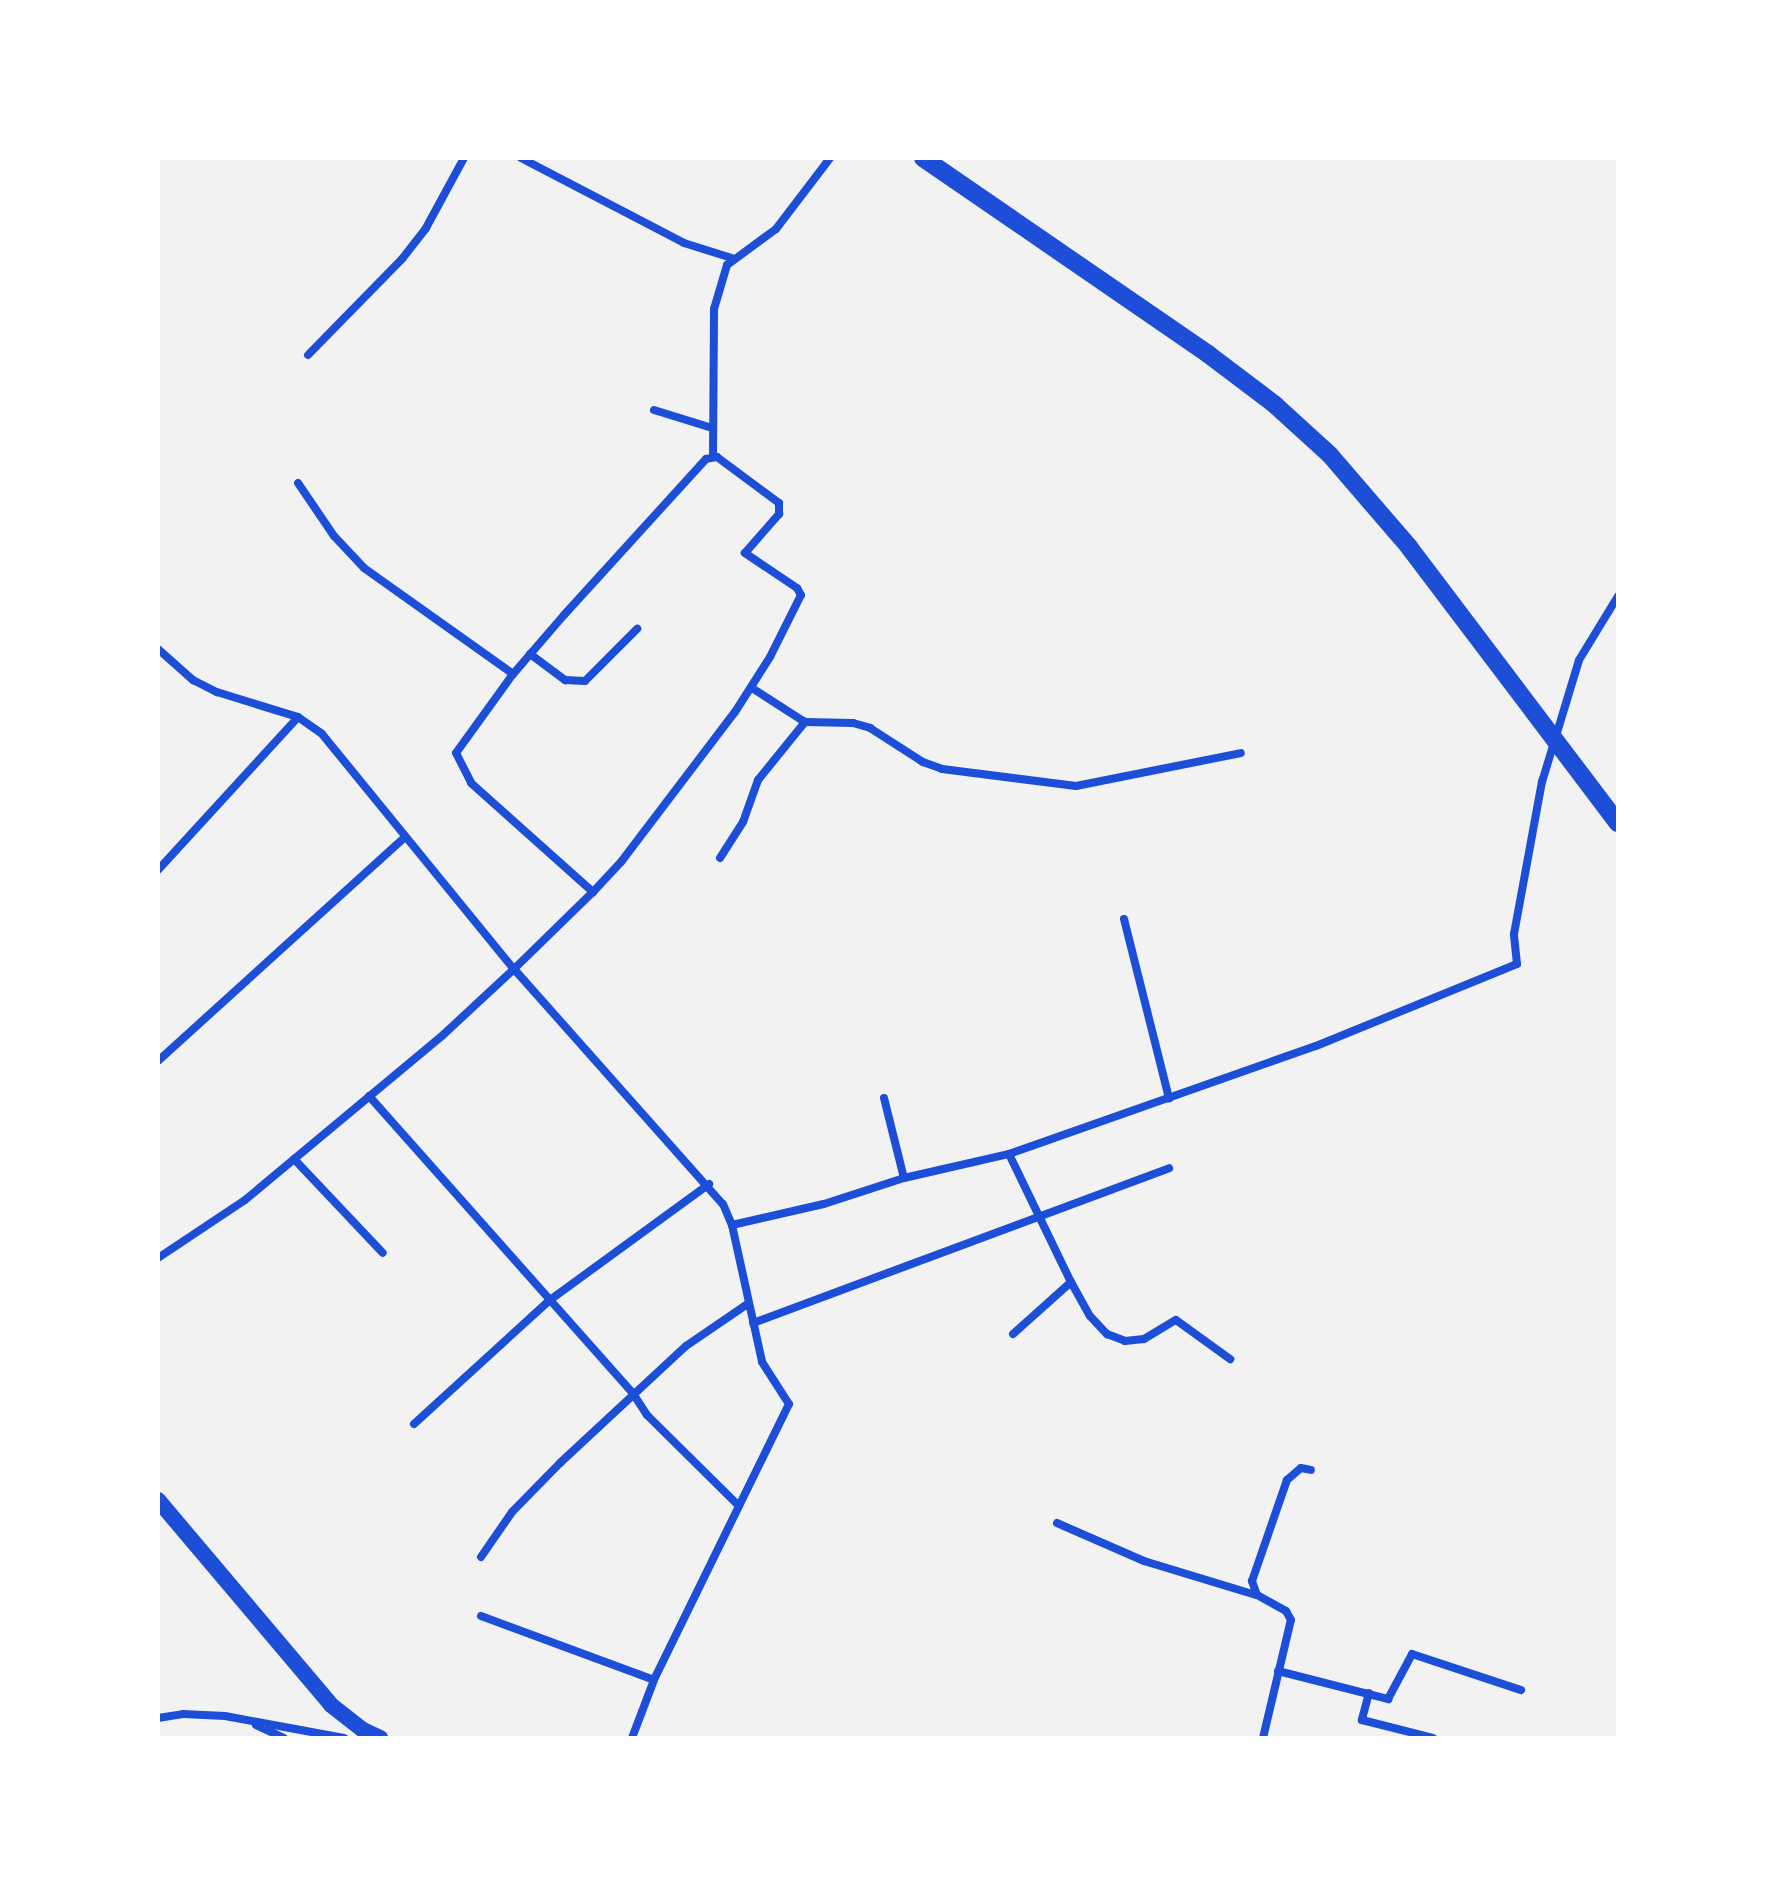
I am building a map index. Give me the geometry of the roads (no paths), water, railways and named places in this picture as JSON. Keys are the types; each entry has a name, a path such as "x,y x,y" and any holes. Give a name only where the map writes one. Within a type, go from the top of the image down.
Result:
{"main road":[{"path":"923,158 1208,354 1311,437 1387,519 1618,823"},
{"path":"158,1500 331,1705 380,1738"}],"street":[{"path":"308,355 402,259 426,228 464,158"},
{"path":"521,158 684,243 732,258 747,253 776,229 830,158"},
{"path":"713,457 714,309 732,258"},
{"path":"654,410 712,428"},
{"path":"593,892 485,797 457,760 456,753 530,654 706,459 713,457"},
{"path":"158,1258 245,1200 443,1035 514,969 593,892 650,827 752,688 801,595 797,588 745,553 779,514 779,503 713,457"},
{"path":"298,483 334,536 364,568 513,674"},
{"path":"732,1225 824,1204 904,1178 1009,1154 1316,1046 1517,964 1514,934 1542,782 1579,660 1618,596"},
{"path":"530,654 565,680 585,681 637,629"},
{"path":"158,649 193,680 217,692 298,717 322,734 514,969 709,1184 732,1225 762,1362 789,1404 654,1680 632,1738"},
{"path":"752,688 805,722 853,723 870,728 923,762 942,769 1076,786 1241,753"},
{"path":"158,870 298,717"},
{"path":"720,858 743,822 758,780 805,722"},
{"path":"158,1061 404,838"},
{"path":"1124,919 1169,1098"},
{"path":"369,1096 634,1395 647,1415 739,1506"},
{"path":"884,1098 904,1178"},
{"path":"1009,1154 1071,1282 1090,1316 1107,1334 1125,1341 1144,1339 1176,1320 1230,1359"},
{"path":"294,1159 383,1253"},
{"path":"753,1323 1169,1168"},
{"path":"414,1424 550,1300 709,1184"},
{"path":"1013,1334 1071,1282"},
{"path":"481,1557 512,1512 634,1395 686,1346 749,1303"},
{"path":"1257,1595 1252,1581 1287,1480 1301,1468 1311,1470"},
{"path":"1057,1523 1144,1561 1257,1595 1286,1611 1291,1620 1263,1738"},
{"path":"481,1616 654,1680"},
{"path":"1278,1671 1388,1699 1412,1654 1521,1690"},
{"path":"1369,1693 1362,1720 1433,1738"},
{"path":"158,1718 183,1714 246,1720 344,1738"},
{"path":"246,1720 284,1738"}]}
